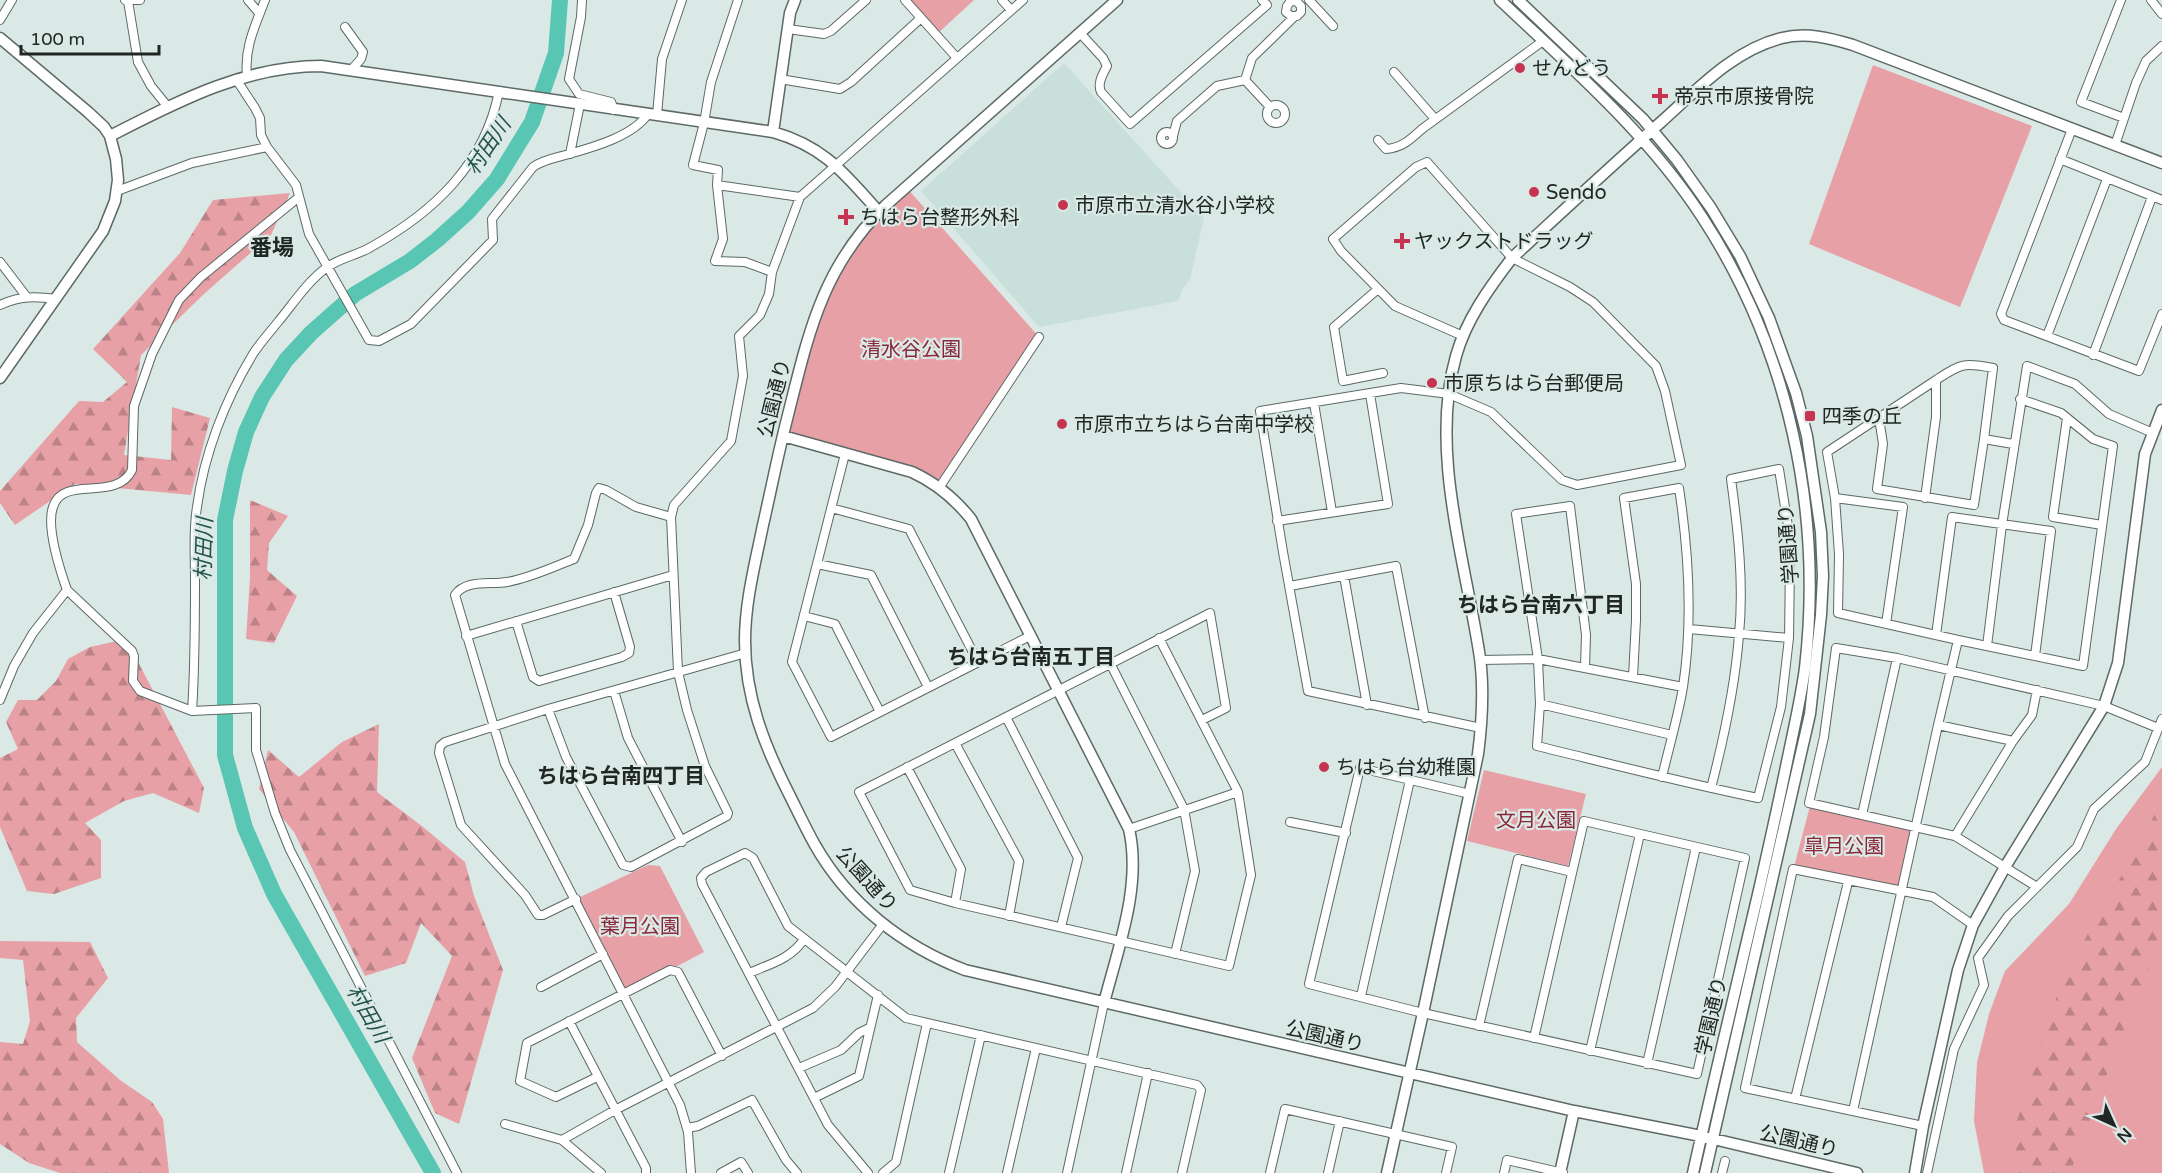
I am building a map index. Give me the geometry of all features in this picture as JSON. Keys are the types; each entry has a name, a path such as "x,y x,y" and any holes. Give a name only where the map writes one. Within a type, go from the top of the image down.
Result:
{"street":[{"path":"0,20 12,0"},
{"path":"140,0 126,1 138,62 151,86 168,107"},
{"path":"248,0 259,14"},
{"path":"265,0 249,39 241,78 260,118 261,135 267,147 296,184 309,234 369,340 380,340 411,324 493,240 492,219 533,167 542,161 623,136 652,115 662,59 682,0"},
{"path":"582,0 581,17 568,79 579,94 611,102 614,110"},
{"path":"738,0 711,82 704,123 693,165 718,170 717,185 723,239 715,261 745,262 772,272"},
{"path":"773,132 790,13 795,0"},
{"path":"788,29 824,34 831,31 866,0"},
{"path":"905,0 957,58"},
{"path":"1002,0 1011,10"},
{"path":"548,709 566,757 623,865 631,867 682,842 723,820 729,813 705,766 687,710 678,672 671,517 674,505 731,441 743,376 739,336 760,315 769,294 772,272 800,197 1023,0"},
{"name":"公園通り","path":"1117,0 879,212 863,229 846,251 831,277 806,344 783,436 750,588 746,610 746,653 748,683 760,730 777,771 815,846 830,868 860,903 883,924 921,950 965,969 1574,1111 1707,1137 1857,1173"},
{"path":"1080,33 1103,58 1107,66 1100,79 1101,92 1130,124 1267,5 1262,0"},
{"path":"1309,0 1333,26"},
{"name":"学園通り","path":"1500,0 1642,139 1702,217 1728,261 1759,326 1776,371 1794,434 1804,498 1810,569 1810,604 1804,669 1799,703 1707,1137 1705,1173"},
{"name":"学園通り","path":"1518,0 1652,130 1677,160 1711,208 1740,256 1770,318 1796,393 1807,436 1821,532 1823,576 1810,714 1707,1137 1693,1173"},
{"path":"2121,0 2081,102 2124,118"},
{"path":"2151,0 2162,14"},
{"path":"1245,80 1252,58 1294,16 1301,12 1296,1 1286,9 1288,14 1294,16"},
{"path":"780,80 840,89 851,82 921,18"},
{"path":"345,27 363,52 361,59 351,70"},
{"path":"1387,1173 1470,794 1481,728 1480,660 1456,523 1447,445 1449,394 1456,356 1463,336 1479,306 1512,258 1698,88 1749,51 1784,37 1821,36 1853,45 2162,164"},
{"path":"0,38 88,112 110,136 118,170 117,191 103,231 0,378"},
{"path":"1378,140 1386,149 1396,149 1406,143 1435,119 1543,41"},
{"path":"2115,145 2146,61 2162,46"},
{"path":"110,136 210,88 285,67 321,66 773,132 803,142 823,154 837,165 879,212"},
{"path":"1394,72 1435,119"},
{"path":"1245,80 1270,107"},
{"path":"1173,136 1177,121 1217,86 1245,80"},
{"path":"192,711 195,668 196,507 215,435 236,385 254,352 300,294 327,267 368,249 394,234 420,216 452,186 482,143 494,114 499,91"},
{"path":"570,154 580,104"},
{"path":"2072,129 2001,314 2004,320 2139,371 2162,314"},
{"path":"117,191 192,163 267,147"},
{"path":"2060,159 2162,200"},
{"path":"1463,336 1395,306 1341,251 1334,239 1416,167 1427,162 1512,258 1570,286 1593,302 1656,366 1665,392 1682,465 1577,485 1562,480 1491,412 1449,394 1401,388 1260,411 1277,521 1308,691 1425,718 1481,728"},
{"path":"2047,336 2107,179"},
{"path":"717,185 800,197"},
{"path":"2093,355 2152,196"},
{"path":"299,197 194,283 179,300 152,354 134,406 132,470 129,476 115,486 68,492 53,505 51,514 54,543 67,590 132,651 134,656 133,681 140,691 192,711 256,708 256,750 275,813 290,850 457,1173"},
{"path":"0,262 26,296"},
{"path":"1378,289 1334,327 1343,381 1383,373"},
{"path":"0,305 26,296 56,299"},
{"path":"939,488 1039,337"},
{"path":"1879,417 1883,444 1877,489 1974,505 1993,368 1970,364 1959,366 1879,417 1827,452 1839,554 1838,614 2083,666 2113,446 2093,439 2061,413 2020,399"},
{"path":"1987,646 2013,444 2027,366 2075,384 2109,414 2153,433"},
{"path":"1925,498 1936,417 1935,381"},
{"path":"1277,521 1388,504 1370,394"},
{"path":"1314,403 1332,512"},
{"path":"1915,1173 1923,1126 1958,970 1973,925 2005,867 2104,706 2118,663 2140,482 2145,454 2162,410"},
{"path":"2067,418 2053,517 2102,525"},
{"path":"783,436 912,472 951,496 971,519 1129,829 1133,844 1133,878 1067,1173"},
{"path":"1984,439 2013,444"},
{"path":"845,454 792,663 831,737 1030,636"},
{"path":"1585,667 1586,635 1570,506 1516,514 1538,659 1540,704 1537,746 1662,777 1711,788 1758,798 1781,707 1789,638 1788,526 1779,469 1731,479 1736,514 1740,578 1740,634 1728,716 1711,788"},
{"path":"671,517 636,507 606,489 599,488 588,525 574,559 508,582 471,584 458,590 454,596 505,764 669,1083 687,1128 691,1173"},
{"path":"1633,677 1636,584 1624,498 1679,488 1687,550 1689,629 1683,687 1662,777"},
{"path":"1834,498 1903,507 1886,624"},
{"path":"831,508 909,529 978,662"},
{"path":"1936,635 1952,518 2051,531 2035,656"},
{"path":"817,564 871,575 928,687"},
{"path":"1290,586 1396,566 1425,718"},
{"path":"466,636 673,575"},
{"path":"1344,576 1367,705"},
{"path":"0,700 14,666 33,633 67,590"},
{"path":"516,621 533,677 539,681 622,657 629,653 630,647 614,592"},
{"path":"1159,638 1238,792 1251,875 1229,966 1009,916 910,890 859,792 1057,690 1159,638 1209,613 1226,708 1202,720"},
{"path":"804,616 835,624 880,712"},
{"path":"1689,629 1789,638"},
{"path":"1853,1111 1958,640"},
{"path":"2037,887 1955,836 1809,803 1824,737 1836,648 1897,658 2104,706 2158,728"},
{"path":"576,899 543,915 538,915 525,895 461,825 439,753 441,746 446,742 548,709 746,653"},
{"path":"1862,815 1897,658"},
{"path":"1480,660 1538,659 1683,687"},
{"path":"1110,663 1184,809 1195,871 1175,954"},
{"path":"1955,836 2013,741 2032,715 2037,690"},
{"path":"614,691 628,738 682,842"},
{"path":"1540,704 1672,735"},
{"path":"1006,717 1078,858 1061,927"},
{"path":"1927,1173 1953,1049 1984,985 1977,958 2008,916 2077,848 2094,809 2145,762 2162,719"},
{"path":"1938,725 2013,741"},
{"path":"955,743 1019,861 1009,916"},
{"path":"907,767 961,869 955,903"},
{"path":"1470,794 1360,768 1310,984 1423,1013 1647,1064 1697,1074 1745,858 1584,821 1534,1038"},
{"path":"1361,996 1410,780"},
{"path":"1129,829 1238,792"},
{"path":"1290,822 1346,833"},
{"path":"1590,1051 1641,834"},
{"path":"1647,1064 1696,847"},
{"path":"868,1173 828,1125 702,884 701,878 706,872 745,853 753,858 788,926 906,1018 1197,1085 1201,1090 1182,1173"},
{"path":"1479,1026 1518,859 1572,872"},
{"path":"1923,1126 1744,1088 1793,869 1848,882 1903,889 1933,897 1973,925"},
{"path":"1795,1099 1848,882"},
{"path":"562,1140 615,1110 813,1008 835,987 883,924"},
{"path":"749,973 790,955 797,950 804,939"},
{"path":"541,987 603,954"},
{"path":"597,1077 556,1097 520,1081 527,1043 670,970 678,972 723,1056"},
{"path":"814,1098 859,1076 878,996"},
{"path":"569,1021 646,1168 646,1173"},
{"path":"883,1173 896,1162 927,1023"},
{"path":"799,1068 841,1050 859,1033 869,1028"},
{"path":"949,1173 981,1035"},
{"path":"1007,1173 1036,1048"},
{"path":"1126,1173 1148,1073"},
{"path":"687,1128 698,1126 752,1100 786,1160 797,1173"},
{"path":"1270,1173 1285,1109 1452,1147 1446,1173"},
{"path":"1504,1173 1508,1160 1561,1173 1574,1111"},
{"path":"1328,1173 1340,1121"},
{"path":"505,1124 562,1140 602,1173"},
{"path":"1722,1173 1725,1161"},
{"path":"721,1173 741,1162 748,1173"}],"shaded area":[{"name":"市原市立清水谷小学校","path":"1064,63 1204,218 1190,279 1178,301 1039,327 921,191"}],"green space":[{"path":"905,0 974,0 936,35"},
{"path":"1873,65 2032,126 1960,307 1809,244"},
{"name":"清水谷公園","path":"906,187 1039,337 939,488 912,472 783,436 806,344 846,251"},
{"path":"290,193 271,235 205,293 141,355 124,455 171,460 172,407 210,418 191,495 75,484 15,525 0,503 0,491 79,401 103,402 127,382 93,349 180,253 213,200"},
{"path":"250,500 288,516 269,543 267,570 297,596 274,643 246,639 250,577"},
{"path":"126,639 204,788 199,813 153,793 124,801 85,823 101,840 101,878 54,894 27,891 0,827 0,758 18,749 6,722 18,700 37,700 56,681 68,659 90,647"},
{"path":"379,724 377,792 465,862 474,896 503,970 459,1124 435,1113 412,1058 452,956 421,923 406,963 365,976 294,832 259,789 268,750 299,777 342,742"},
{"path":"2162,767 2162,1173 1984,1173 1974,1121 1977,1063 1989,1014 2005,971 2069,904 2116,829"},
{"name":"文月公園","path":"1484,770 1586,794 1568,866 1467,841"},
{"path":"2162,799 2162,936 2122,1034 2070,1173 2009,1173 2015,1127 2058,992 2096,918 2136,852"},
{"name":"皐月公園","path":"1810,806 1913,829 1900,887 1794,867"},
{"name":"葉月公園","path":"648,865 660,866 704,952 623,995 576,899"},
{"path":"0,941 90,942 108,978 76,1018 77,1042 120,1080 152,1102 163,1119 169,1173 60,1173 29,1163 0,1144 0,1042 23,1044 30,1021 23,960 0,958"}],"waterway":[{"name":"村田川","path":"433,1173 274,894 245,828 225,755 225,520 246,432 262,397 286,360 311,333 355,294 410,261 437,240 468,212 497,179 532,122 556,53 560,0"}],"place":[{"name":"せんどう","path":"1520,68"},
{"name":"帝京市原接骨院","path":"1660,96"},
{"name":"Sendo","path":"1534,192"},
{"name":"市原市立清水谷小学校","path":"1063,205"},
{"name":"ちはら台整形外科","path":"846,217"},
{"name":"ヤックストドラッグ","path":"1402,241"},
{"name":"市原ちはら台郵便局","path":"1432,383"},
{"name":"四季の丘","path":"1810,416"},
{"name":"市原市立ちはら台南中学校","path":"1062,424"},
{"name":"ちはら台幼稚園","path":"1324,767"}],"district":[{"name":"番場","path":"272,247"},
{"name":"ちはら台南六丁目","path":"1541,605"},
{"name":"ちはら台南五丁目","path":"1031,657"},
{"name":"ちはら台南四丁目","path":"621,776"}]}
